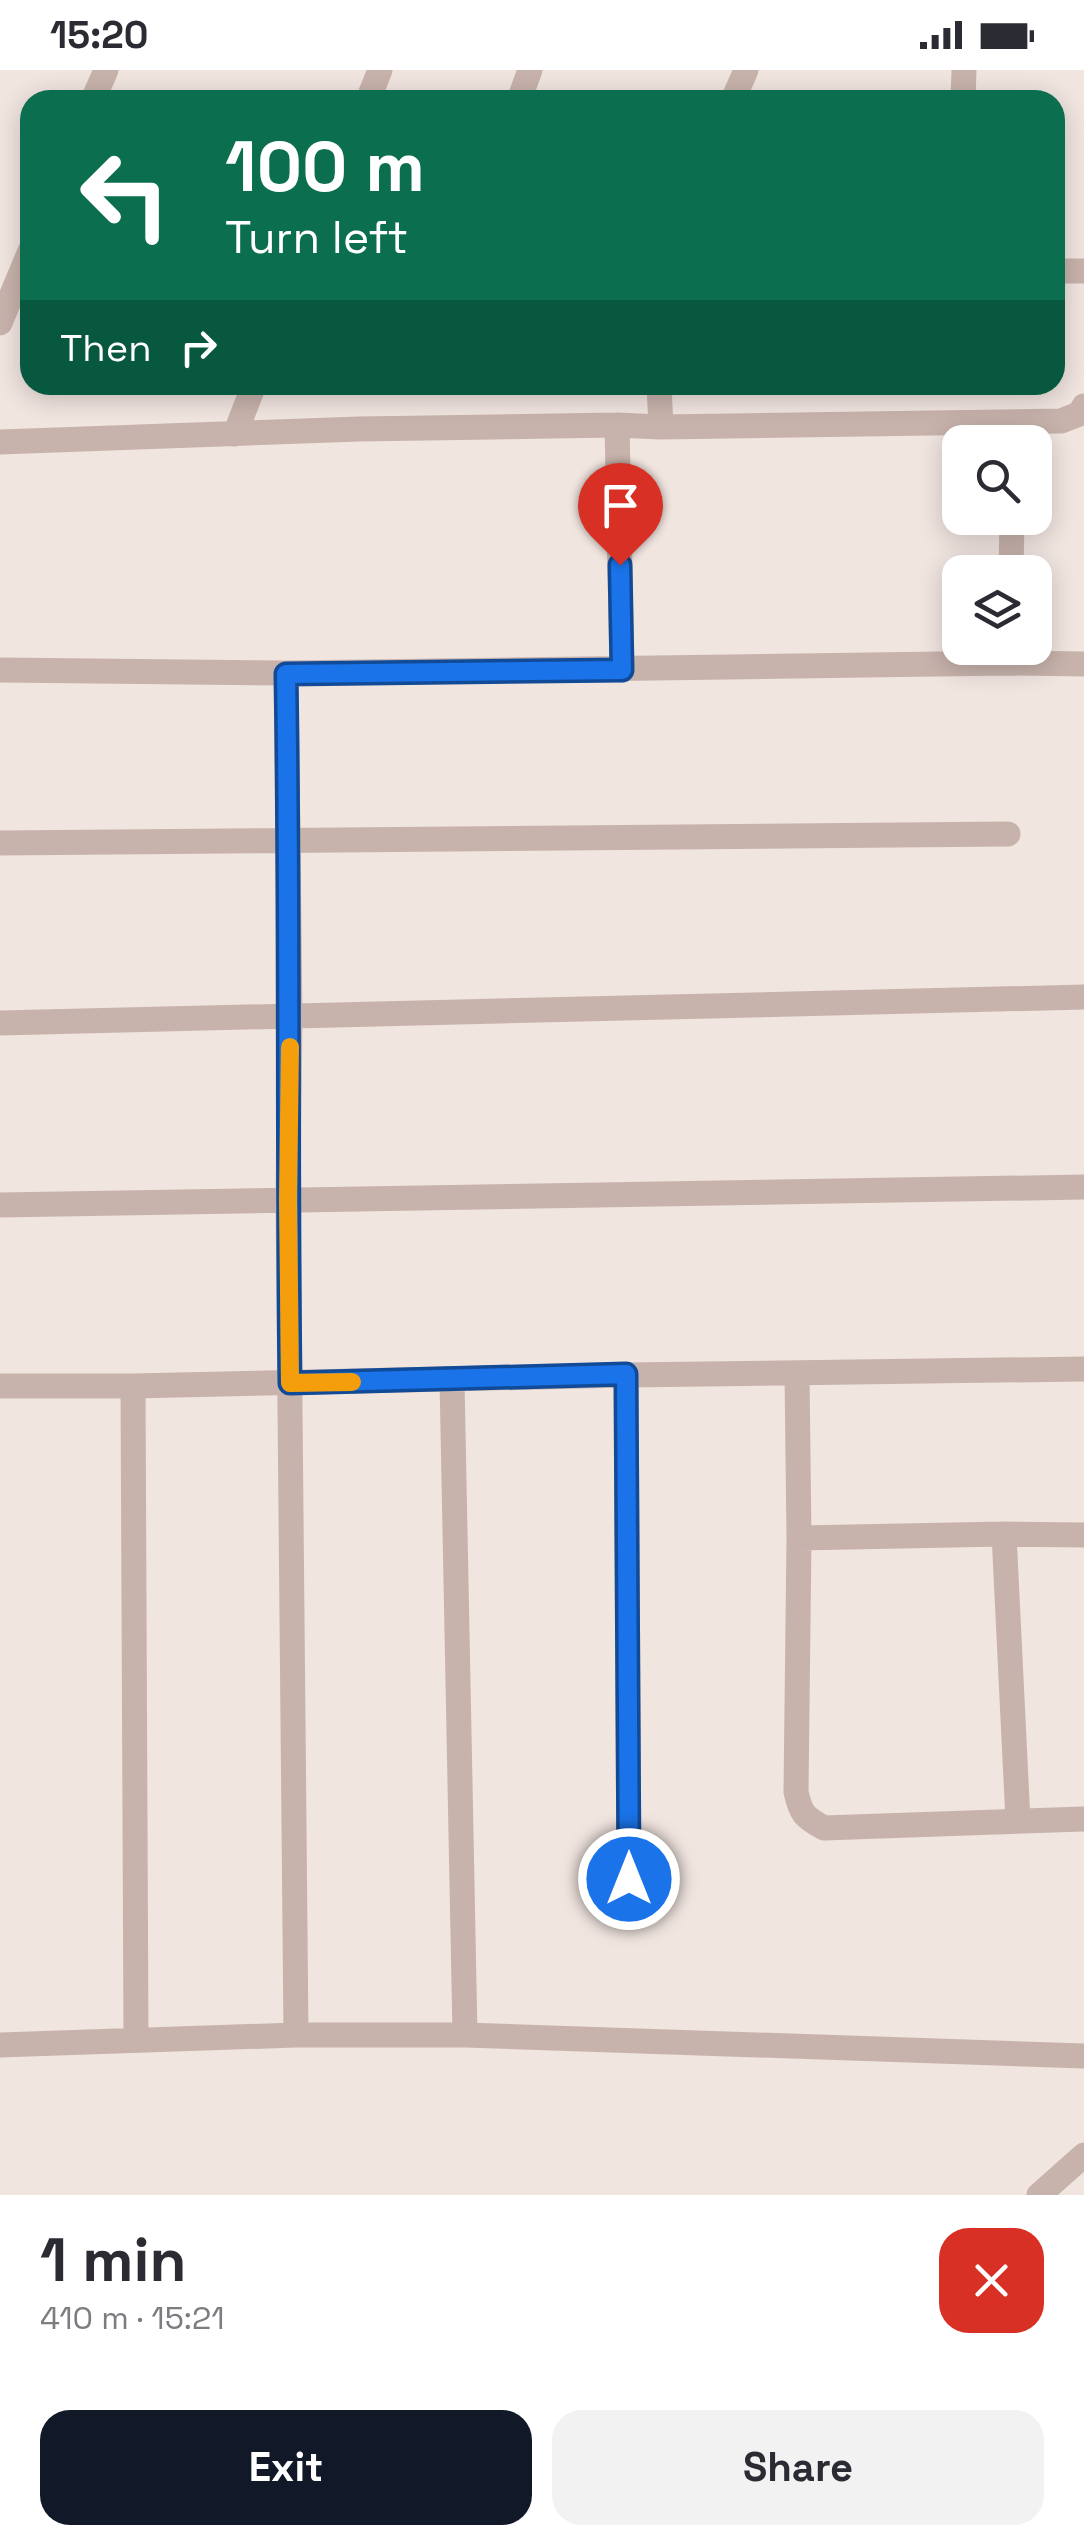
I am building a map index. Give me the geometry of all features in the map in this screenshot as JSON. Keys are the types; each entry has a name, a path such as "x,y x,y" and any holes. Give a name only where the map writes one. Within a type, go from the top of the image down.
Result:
{"street":[{"path":"0,323 20,275"},
{"path":"235,434 250,395"},
{"path":"660,395 661,427"},
{"path":"1044,425 1078,414 1084,406"},
{"path":"617,425 622,670"},
{"path":"0,442 359,429 617,425 942,431"},
{"path":"0,670 286,674 622,670 942,658"},
{"path":"1052,660 1084,664"},
{"path":"286,674 296,2035"},
{"path":"0,843 1008,834"},
{"path":"0,1023 1084,997"},
{"path":"0,1205 1084,1187"},
{"path":"0,1386 1084,1369"},
{"path":"626,1374 629,1879"},
{"path":"797,1374 796,1792 800,1810 824,1828 1084,1818"},
{"path":"452,1380 465,2035"},
{"path":"133,1386 136,2040"},
{"path":"1004,1534 1018,1821"},
{"path":"798,1538 1084,1535"},
{"path":"0,2045 296,2035 465,2035 1084,2056"},
{"path":"1039,2195 1084,2155"}],"slow traffic":[{"path":"290,1047 290,1383 352,1382"}],"route":[{"path":"620,565 622,670 286,674 288,1199 290,1383 626,1374 629,1879"}]}
